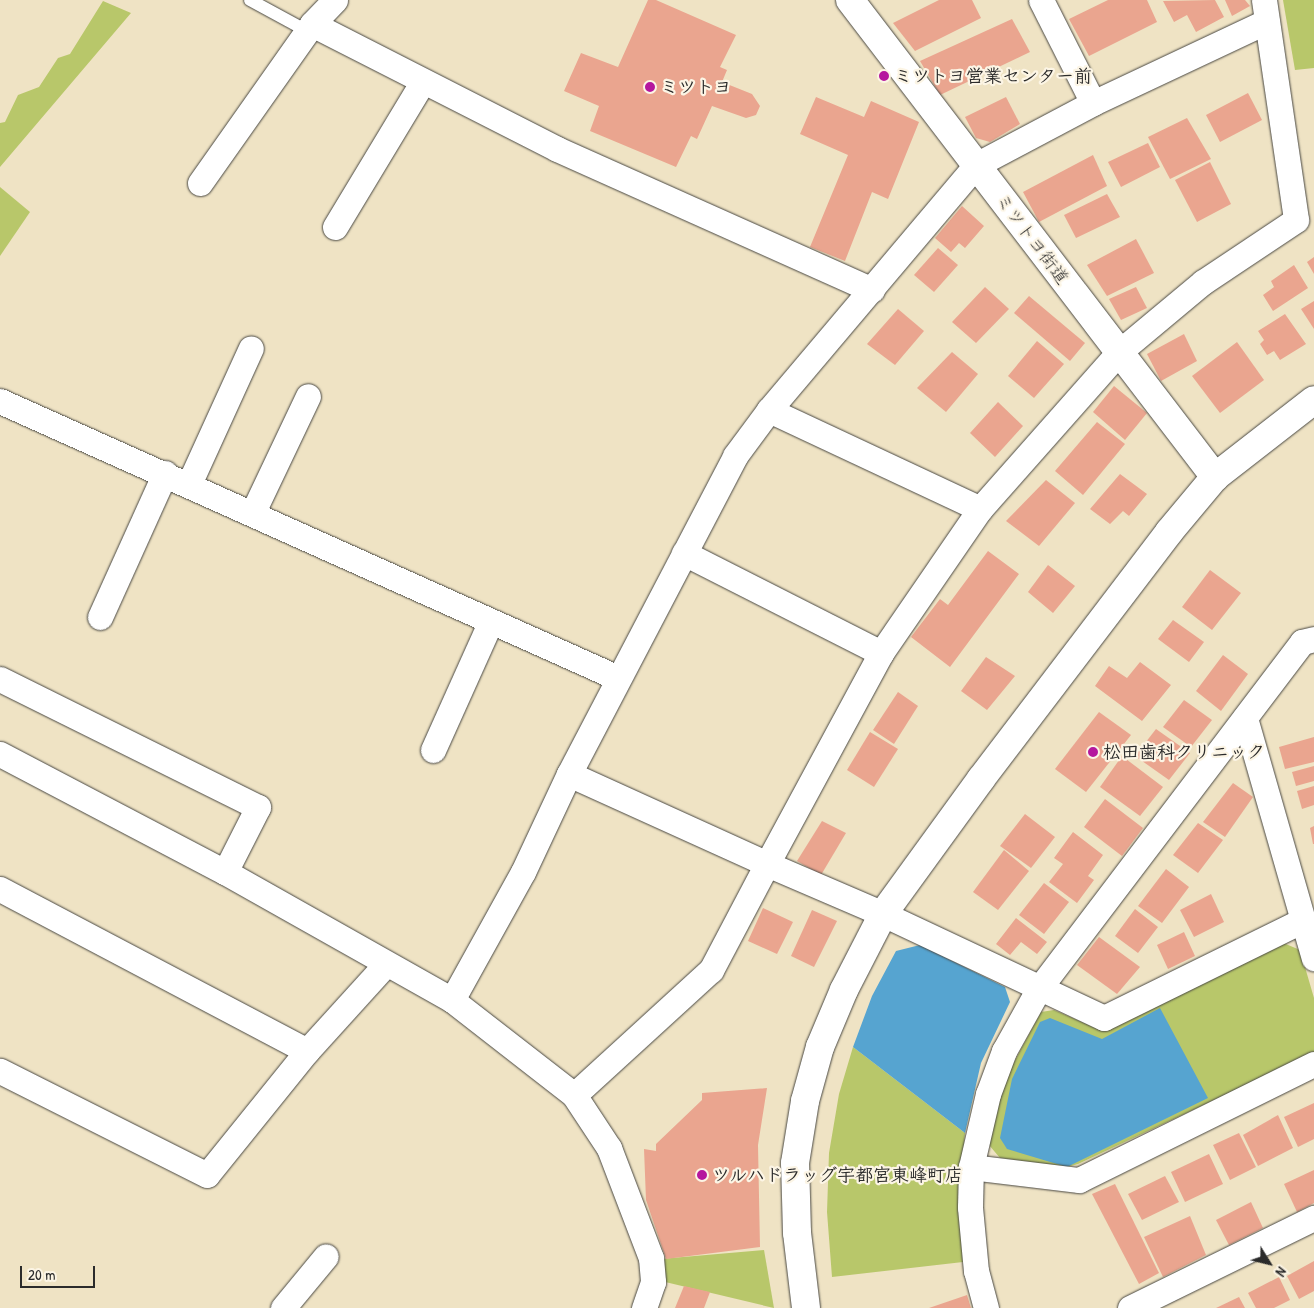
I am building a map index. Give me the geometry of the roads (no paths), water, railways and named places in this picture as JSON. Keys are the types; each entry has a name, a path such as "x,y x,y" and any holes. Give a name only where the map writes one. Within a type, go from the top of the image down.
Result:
{"street":[{"path":"200,183 309,28 335,0"},
{"name":"ミツトヨ街道","path":"850,0 1118,352 1215,476"},
{"path":"1041,0 1093,103"},
{"path":"452,1000 523,872 569,774 735,456 769,410 976,165 1266,11 1296,220 1203,282 1118,352 980,509 882,653 766,864 711,970 574,1095"},
{"path":"309,28 422,81 557,149 872,290"},
{"path":"335,227 422,81"},
{"path":"189,484 251,348"},
{"path":"253,512 308,396"},
{"path":"806,1308 797,1234 795,1163 805,1100 820,1047 844,990 884,914 1100,621 1215,476 1314,400"},
{"path":"0,401 253,512 618,678"},
{"path":"769,410 980,509"},
{"path":"100,617 165,473"},
{"path":"684,553 882,653"},
{"path":"433,750 491,621"},
{"path":"986,1308 976,1271 970,1207 972,1167 988,1094 1004,1052 1038,990 1302,642 1314,639"},
{"path":"0,679 258,807 225,872"},
{"path":"1245,718 1314,958"},
{"path":"0,754 225,872 385,965 452,1000 574,1095 610,1148 651,1258 653,1282 644,1308"},
{"path":"569,774 766,864 884,914 1038,990 1104,1018 1303,920"},
{"path":"0,890 307,1052"},
{"path":"0,1070 207,1175 307,1052 385,965"},
{"path":"972,1167 1078,1180 1314,1064"},
{"path":"1130,1308 1314,1218"},
{"path":"283,1308 326,1256"}],"lane":[{"path":"250,0 309,28"}],"water":[{"path":"920,945 1005,987 1010,1002 981,1063 965,1133 853,1047 872,996 896,951"},
{"path":"1160,1008 1208,1098 1067,1167 1007,1149 1000,1138 1012,1079 1040,1022 1050,1018 1102,1039"}],"place":[{"name":"ミツトヨ営業センター前","path":"884,76"},
{"name":"ミツトヨ","path":"650,87"},
{"name":"松田歯科クリニック","path":"1093,752"},
{"name":"ツルハドラッグ宇都宮東峰町店","path":"702,1175"}]}
